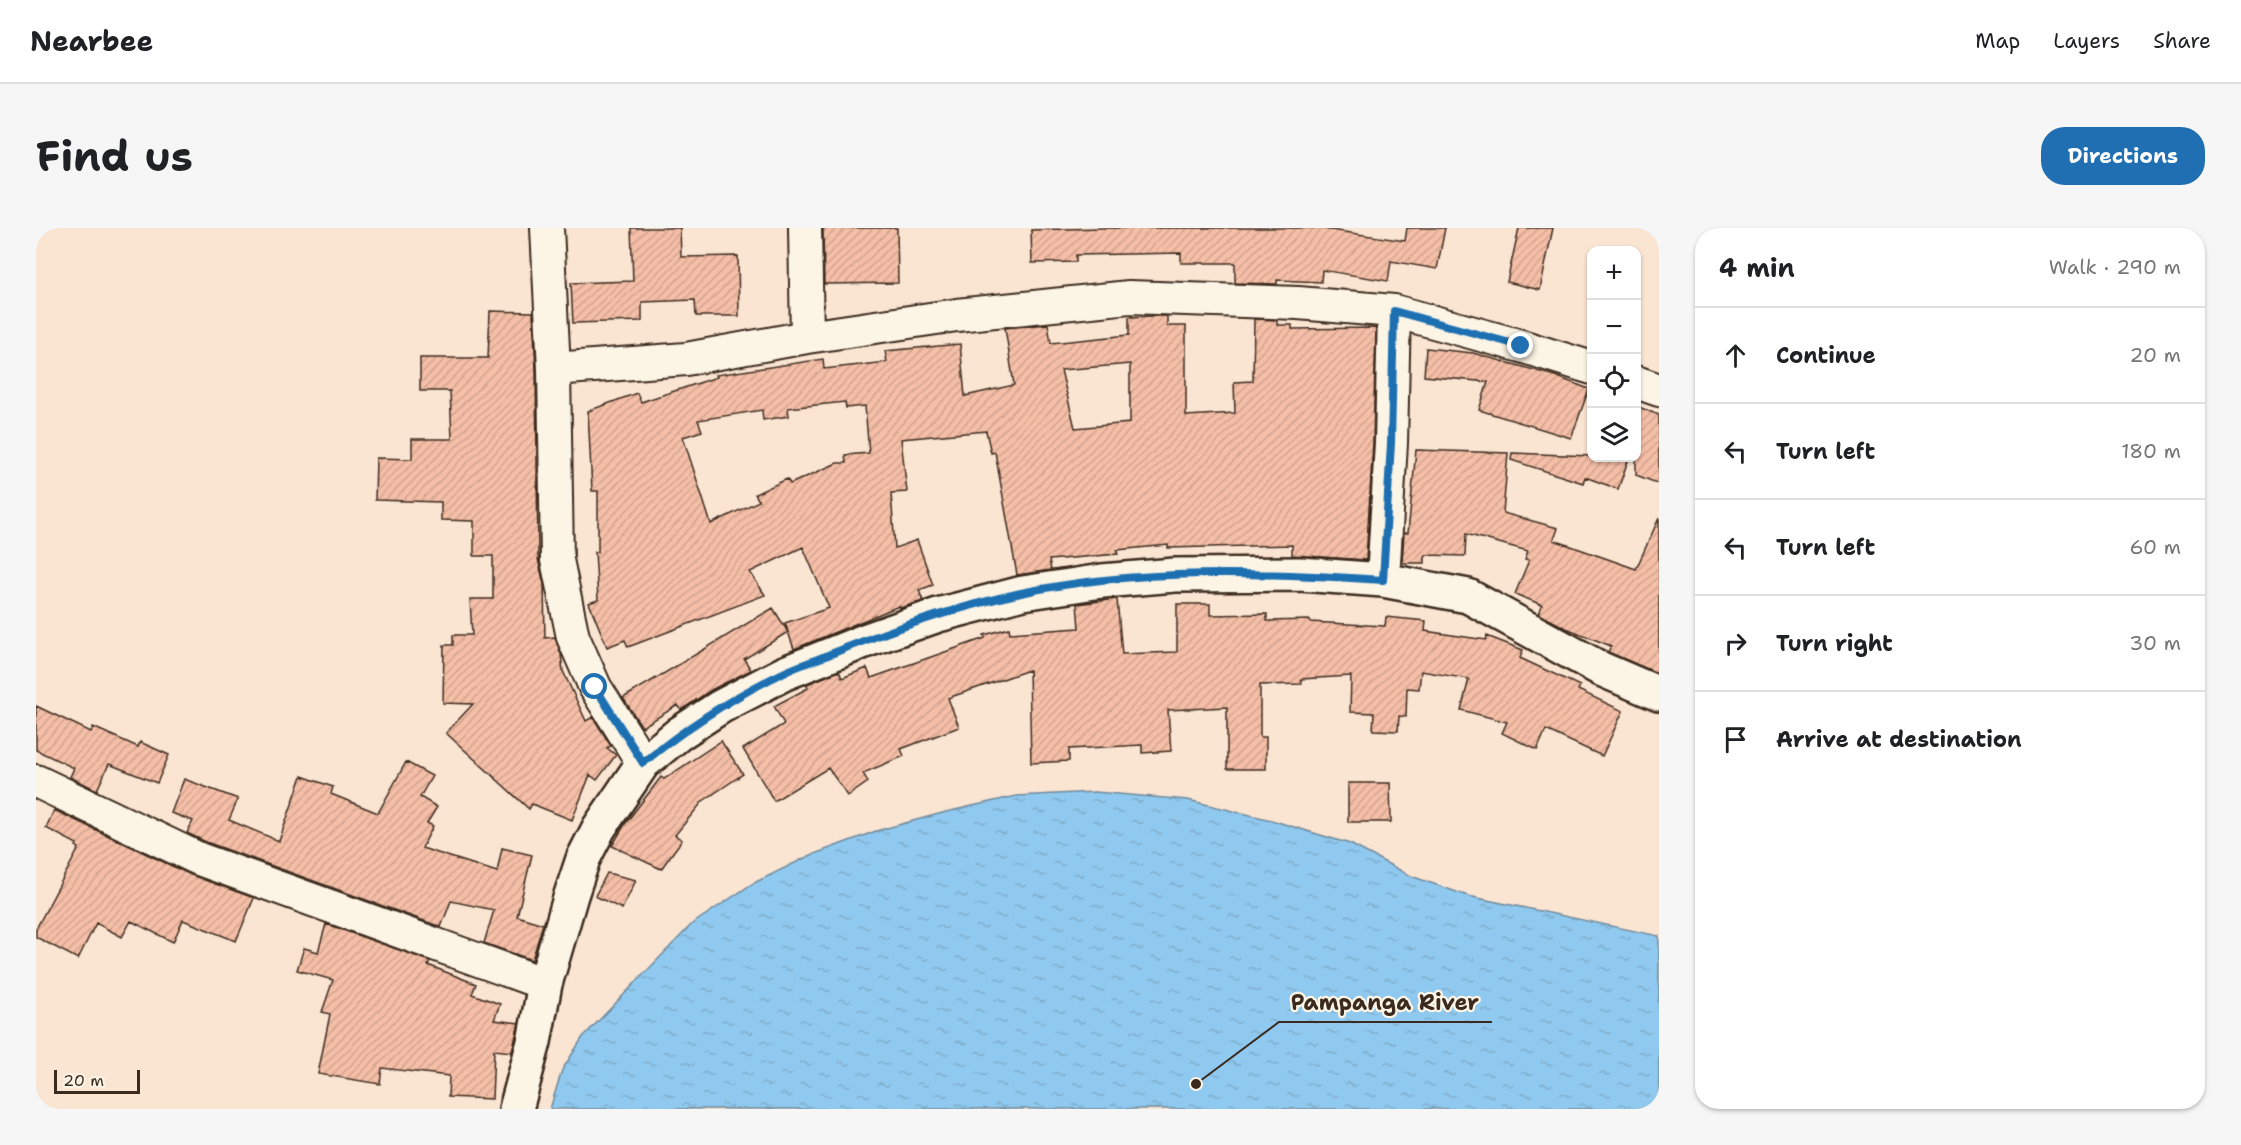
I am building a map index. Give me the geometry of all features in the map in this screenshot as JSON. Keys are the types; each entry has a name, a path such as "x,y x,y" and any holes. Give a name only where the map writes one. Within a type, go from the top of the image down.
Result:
{"street":[{"path":"547,228 554,369 557,560 573,637 595,687 643,763"},
{"path":"805,228 807,337"},
{"path":"554,369 686,359 807,337 957,315 1128,297 1298,303 1394,311 1587,366"},
{"path":"1383,580 1391,443 1394,311"},
{"path":"1641,384 1659,390"},
{"path":"516,1109 534,1042 545,984 583,860 599,828 643,763 680,733 720,707 784,672 938,615 1023,593 1102,581 1175,575 1300,574 1383,580 1468,596 1601,669 1659,694"},
{"path":"36,781 199,860 545,984"}],"water":[{"path":"1095,792 1188,800 1271,820 1350,844 1411,876 1468,896 1659,936 1659,1109 550,1109 562,1070 583,1037 692,924 752,884 809,856 876,831 946,812 1016,796"}],"building":[{"path":"631,228 680,228 681,257 738,256 739,316 696,316 695,300 642,302 642,321 573,323 571,283 633,281"},
{"path":"823,228 897,228 898,283 824,284"},
{"path":"1317,228 1405,241 1407,228 1445,228 1437,269 1391,261 1388,281 1322,270 1321,282 1277,280 1277,284 1235,283 1235,263 1181,263 1181,253 1076,255 1076,262 1032,263 1031,230"},
{"path":"1519,228 1553,228 1540,290 1507,282"},
{"path":"490,311 533,312 536,370 538,559 544,584 545,638 555,637 561,654 563,671 586,721 593,717 611,746 607,748 616,755 597,780 590,775 572,820 532,804 529,809 446,733 473,704 443,703 444,645 453,645 453,635 472,635 470,599 493,599 493,556 474,556 474,521 441,520 441,502 375,500 376,458 412,459 412,439 452,439 450,391 420,391 420,358 488,358"},
{"path":"1167,316 1167,326 1186,326 1186,416 1235,413 1234,382 1253,381 1254,319 1277,320 1277,325 1292,325 1292,329 1376,328 1373,442 1366,560 1292,555 1292,545 1168,548 1168,545 1117,550 1118,554 1049,560 1051,570 1017,575 995,452 991,453 986,431 901,439 907,492 891,493 895,548 917,540 933,585 919,590 923,601 900,608 899,606 794,649 785,623 829,608 803,547 750,572 765,595 628,647 625,640 607,647 589,603 598,600 595,552 598,552 598,491 592,491 588,411 637,393 641,402 717,377 716,375 823,359 824,369 887,362 885,351 960,344 965,396 1014,385 1005,328 1048,324 1051,343 1129,335 1129,317","holes":["1130,364 1130,423 1075,428 1061,370","845,402 846,408 865,406 869,453 845,455 846,463 837,463 790,484 787,479 755,494 759,501 711,524 683,437 702,431 698,420 762,410 763,420 789,416 788,408"]},
{"path":"1426,348 1473,353 1555,376 1587,388 1587,394 1571,438 1479,410 1488,382 1424,376"},
{"path":"1641,408 1659,415 1659,484 1636,475 1636,462 1641,462"},
{"path":"1416,450 1508,453 1503,513 1558,528 1554,540 1636,569 1659,518 1659,674 1608,652 1611,646 1566,628 1539,614 1542,605 1515,594 1529,560 1525,559 1528,551 1466,534 1465,556 1425,555 1425,563 1402,563 1404,533 1408,533"},
{"path":"1512,453 1587,456 1587,462 1628,462 1618,489 1585,477 1583,483 1511,460"},
{"path":"1117,599 1122,654 1177,652 1177,604 1210,604 1210,615 1267,614 1267,621 1310,620 1310,622 1385,626 1386,617 1426,621 1425,631 1486,640 1487,636 1523,650 1520,658 1580,686 1578,690 1623,711 1602,756 1546,730 1537,750 1502,733 1507,722 1461,710 1469,679 1421,671 1419,689 1407,688 1406,717 1399,716 1398,731 1373,730 1374,713 1350,712 1351,676 1301,679 1302,684 1260,685 1260,737 1266,737 1266,769 1227,769 1227,707 1168,710 1171,751 1142,753 1142,745 1069,749 1069,761 1031,763 1029,670 948,698 959,727 901,749 904,756 863,773 868,782 848,796 828,768 774,801 743,749 784,724 774,706 808,688 807,684 839,671 842,678 867,668 871,678 985,638 984,635 1009,628 1010,633 1079,628 1077,604"},
{"path":"773,608 788,632 744,659 751,670 711,690 681,710 678,705 642,727 623,698"},
{"path":"36,706 91,732 93,727 138,747 140,742 169,755 157,783 109,764 97,790 70,777 74,768 36,750"},
{"path":"721,741 743,774 703,801 675,835 682,840 661,869 612,846 625,824 661,777 664,779"},
{"path":"406,762 432,776 420,797 437,807 427,823 433,826 422,848 497,872 502,848 532,855 517,916 543,924 532,960 484,943 494,910 451,901 441,927 206,842 187,833 193,821 171,813 184,779 238,799 229,820 279,841 302,776 333,787 331,794 378,813"},
{"path":"1348,783 1390,783 1391,822 1348,822"},
{"path":"54,810 191,875 254,898 236,941 183,920 173,942 131,921 122,937 96,923 78,959 36,937 36,929 79,848 77,844 46,828"},
{"path":"607,873 636,880 622,909 595,896"},
{"path":"326,924 430,961 428,965 476,984 472,994 500,1004 494,1020 519,1023 512,1052 494,1050 492,1099 448,1097 449,1076 382,1068 380,1084 318,1074 330,1014 322,1012 333,980 297,970 304,948 318,952"}],"place":[{"name":"Pampanga River","path":"1196,1084"}],"route":[{"path":"595,687 643,763 680,733 720,707 784,672 938,615 1023,593 1102,581 1175,575 1300,574 1383,580 1391,443 1394,311 1521,346"}]}
